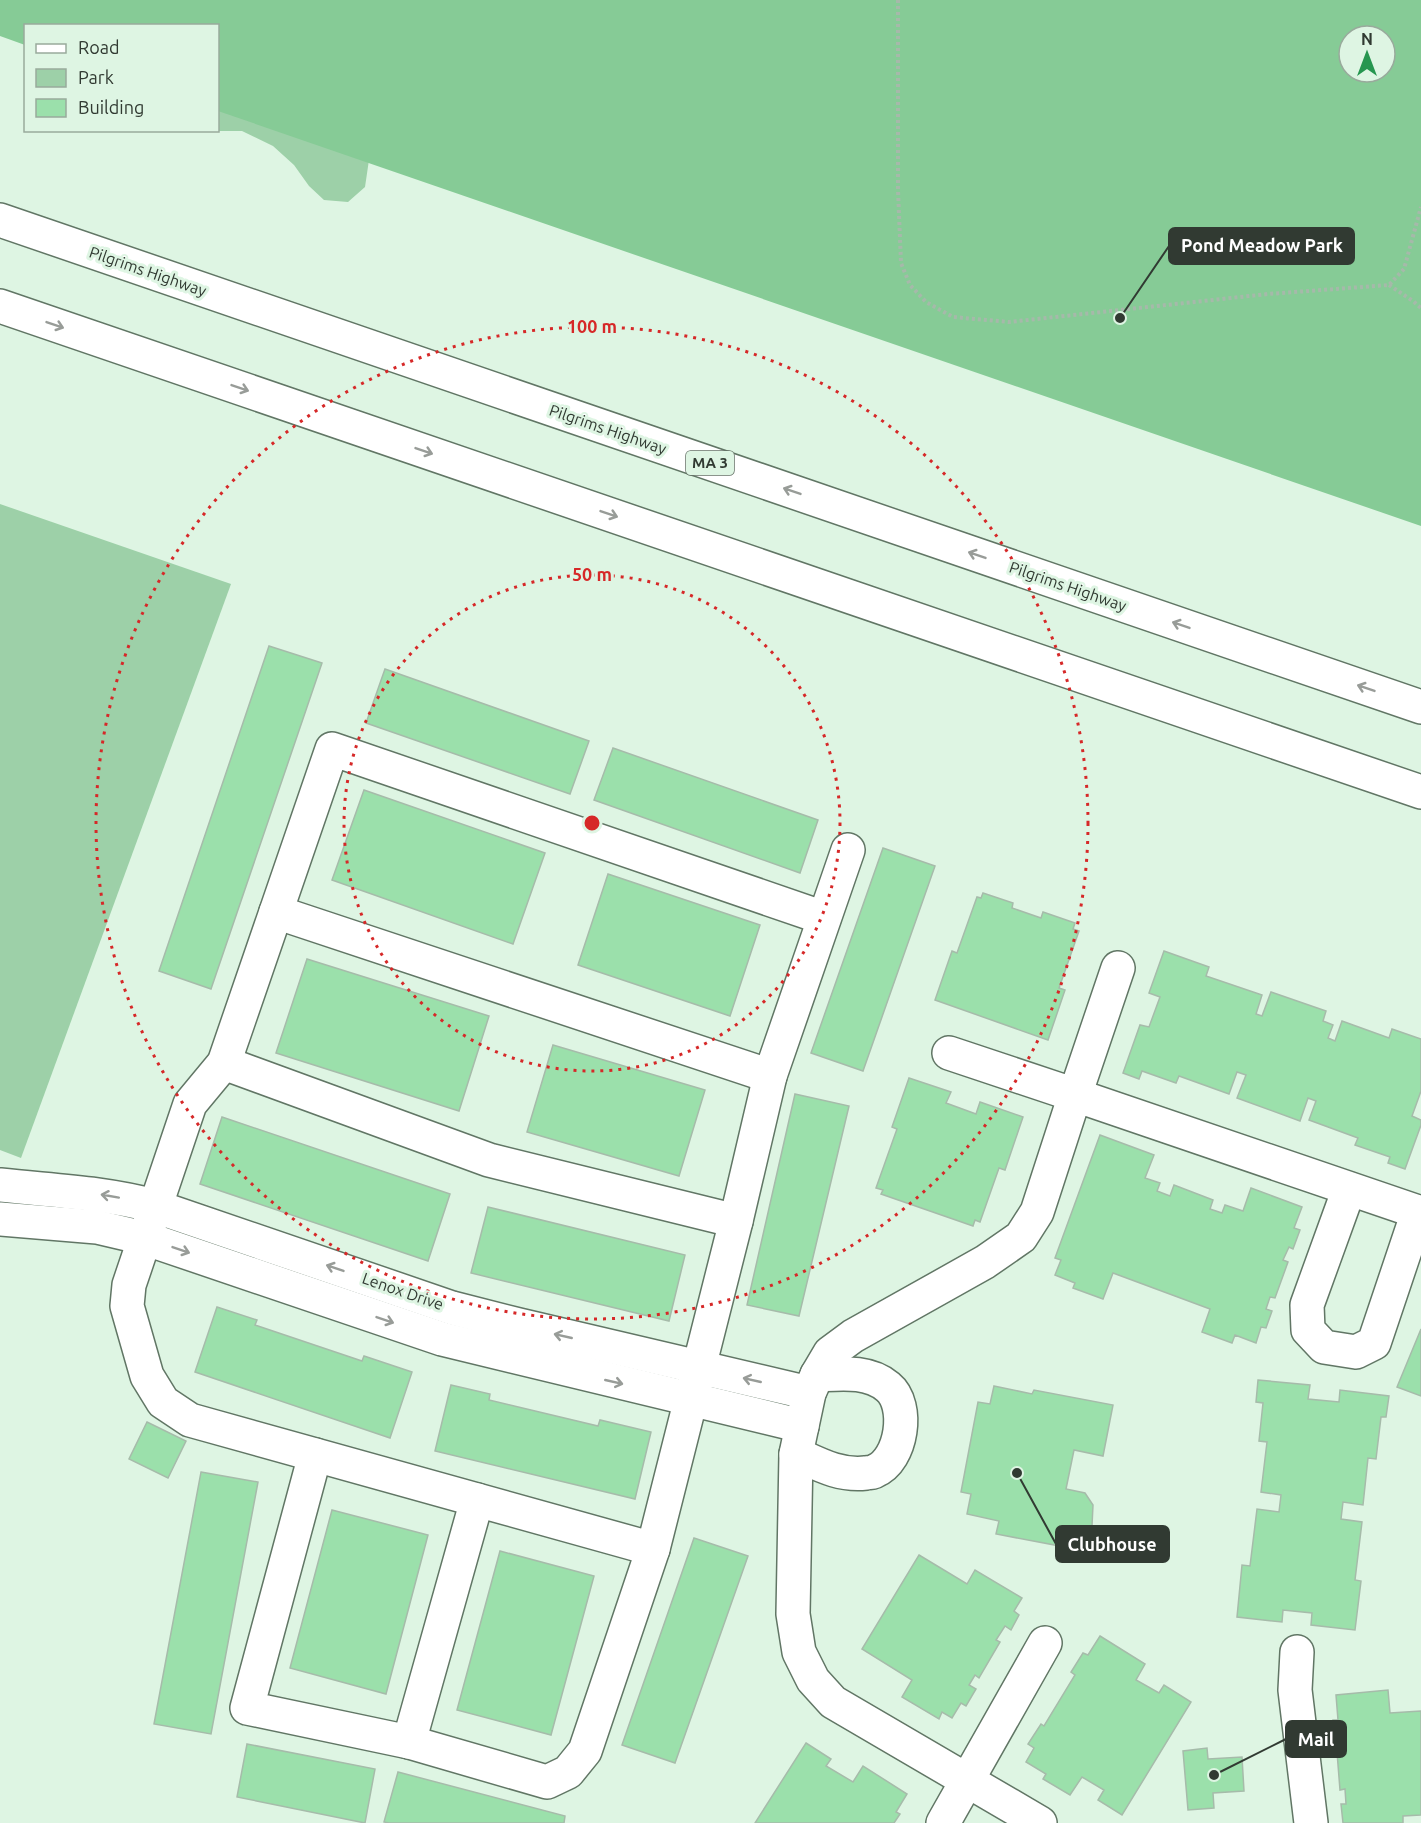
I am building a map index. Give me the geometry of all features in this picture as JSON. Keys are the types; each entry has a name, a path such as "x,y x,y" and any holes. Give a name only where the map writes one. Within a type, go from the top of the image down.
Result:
{"main road":[{"name":"Pilgrims Highway","path":"0,220 1421,706"},
{"path":"0,306 1421,792"},
{"path":"653,1549 190,1420 163,1402 147,1376 127,1306 129,1286 190,1104 224,1063 332,749 825,918"},
{"path":"315,1455 247,1708 409,1742 547,1782 568,1772 585,1751 653,1549 736,1221 770,1076 848,850"},
{"path":"276,912 770,1076"},
{"path":"1040,1823 833,1702 813,1680 799,1652 793,1614 799,1440 813,1384 830,1353 853,1336 985,1262 1021,1237 1037,1212 1118,968"},
{"path":"949,1053 1075,1095 1419,1213 1374,1343 1356,1352 1324,1347 1308,1330 1308,1305 1349,1189"},
{"path":"224,1063 489,1160 736,1221"},
{"name":"Lenox Drive","path":"0,1185 102,1194 154,1206 452,1308 698,1368 813,1384"},
{"name":"Lenox Drive","path":"0,1218 97,1227 144,1238 442,1340 691,1400 799,1440"},
{"path":"799,1440 833,1471 854,1474 875,1472 890,1460 899,1441 901,1420 898,1401 888,1387 854,1373 813,1384"},
{"path":"409,1742 477,1500"},
{"path":"943,1823 1045,1643"},
{"path":"1297,1652 1295,1690 1311,1823"}],"path":[{"path":"898,0 898,190 902,263 910,285 926,302 953,317 1009,322 1268,294 1389,285 1421,308"},
{"path":"1389,285 1404,269 1421,207"}],"green space":[{"path":"0,0 1421,0 1421,526 219,111 219,24 24,24 24,45 0,36"},
{"path":"219,42 370,153 365,187 348,202 324,200 309,186 294,165 273,146 242,131 219,131"},
{"path":"0,504 231,584 21,1158 0,1150"}],"building":[{"path":"269,646 322,663 211,989 159,971"},
{"path":"385,669 589,741 570,794 366,723"},
{"path":"613,748 818,820 800,873 594,800"},
{"path":"364,790 545,853 513,944 332,880"},
{"path":"883,848 935,866 863,1071 811,1053"},
{"path":"608,874 760,925 730,1016 578,965"},
{"path":"983,893 1013,903 1012,908 1041,918 1043,912 1075,923 1073,929 1079,931 1059,988 1065,990 1048,1040 935,1000 952,951 957,953 977,897 981,898"},
{"path":"1164,951 1209,967 1206,976 1262,995 1256,1014 1262,1016 1271,992 1326,1011 1323,1021 1333,1025 1328,1038 1335,1041 1342,1021 1389,1038 1392,1029 1421,1039 1421,1091 1412,1116 1421,1120 1421,1125 1405,1169 1388,1163 1390,1157 1355,1145 1358,1138 1309,1120 1316,1101 1308,1098 1300,1121 1237,1098 1246,1075 1237,1072 1229,1094 1179,1076 1176,1083 1142,1071 1139,1079 1123,1073 1140,1025 1149,1027 1160,997 1149,993"},
{"path":"307,959 489,1016 459,1111 276,1053"},
{"path":"553,1045 705,1090 679,1176 527,1132"},
{"path":"909,1078 951,1092 946,1103 976,1114 980,1102 1023,1117 1005,1170 999,1168 980,1222 975,1220 973,1226 881,1194 883,1190 876,1188 897,1129 892,1127"},
{"path":"795,1094 849,1106 799,1316 747,1305"},
{"path":"222,1117 450,1194 428,1261 200,1184"},
{"path":"1100,1135 1154,1155 1145,1178 1160,1183 1157,1191 1170,1196 1174,1185 1213,1200 1210,1209 1222,1213 1225,1205 1243,1211 1251,1188 1302,1207 1294,1228 1300,1230 1293,1249 1289,1247 1283,1260 1288,1262 1275,1298 1270,1297 1266,1309 1272,1311 1266,1328 1261,1327 1256,1343 1235,1335 1232,1343 1202,1332 1210,1309 1113,1273 1103,1299 1073,1288 1075,1283 1055,1275 1061,1260 1055,1258"},
{"path":"488,1207 685,1255 669,1321 471,1273"},
{"path":"217,1307 257,1320 255,1325 362,1361 364,1356 412,1372 390,1438 195,1372"},
{"path":"1421,1329 1421,1396 1397,1387"},
{"path":"1258,1380 1310,1385 1308,1399 1339,1402 1340,1390 1389,1396 1386,1417 1381,1417 1376,1459 1368,1458 1363,1505 1343,1502 1341,1519 1362,1522 1355,1580 1361,1581 1355,1630 1311,1625 1312,1613 1283,1610 1282,1622 1237,1617 1242,1565 1250,1566 1257,1509 1279,1512 1281,1495 1261,1492 1267,1442 1259,1441 1263,1403 1256,1402"},
{"path":"451,1385 490,1394 489,1400 598,1426 600,1420 651,1432 635,1499 435,1451"},
{"path":"994,1386 1032,1394 1034,1390 1113,1405 1103,1456 1074,1450 1066,1489 1085,1493 1093,1505 1092,1526 1079,1535 1062,1532 1060,1546 996,1534 999,1521 967,1514 971,1494 961,1492 978,1402 990,1404"},
{"path":"147,1422 186,1441 168,1478 129,1459"},
{"path":"201,1472 258,1482 211,1734 154,1724"},
{"path":"332,1510 428,1535 386,1694 290,1668"},
{"path":"694,1538 748,1556 675,1763 622,1745"},
{"path":"500,1551 594,1576 551,1735 457,1710"},
{"path":"919,1555 967,1584 975,1570 1022,1598 1014,1611 1019,1615 1011,1630 1005,1626 996,1640 1000,1642 979,1678 975,1675 969,1685 976,1689 966,1706 961,1703 952,1718 942,1712 939,1719 902,1697 912,1680 862,1649"},
{"path":"1100,1636 1145,1664 1136,1680 1159,1693 1164,1685 1191,1702 1122,1815 1098,1800 1104,1790 1082,1777 1070,1795 1043,1779 1046,1774 1026,1762 1034,1748 1028,1744 1041,1724 1044,1726 1075,1675 1071,1672 1083,1653 1088,1655"},
{"path":"1388,1690 1390,1713 1421,1711 1421,1815 1403,1816 1403,1823 1343,1823 1341,1804 1346,1804 1345,1789 1340,1790 1337,1752 1341,1751 1340,1741 1335,1741 1333,1720 1338,1720 1336,1695"},
{"path":"806,1743 831,1759 826,1766 853,1782 863,1766 907,1794 896,1812 900,1814 894,1823 755,1823"},
{"path":"247,1744 375,1769 365,1823 237,1797"},
{"path":"1207,1748 1208,1759 1242,1757 1244,1791 1213,1793 1214,1808 1188,1810 1183,1751"},
{"path":"398,1772 565,1816 564,1823 384,1822"}],"place":[{"name":"Pond Meadow Park","path":"1120,318"},
{"name":"Clubhouse","path":"1017,1473"},
{"name":"Mail","path":"1214,1775"}]}
